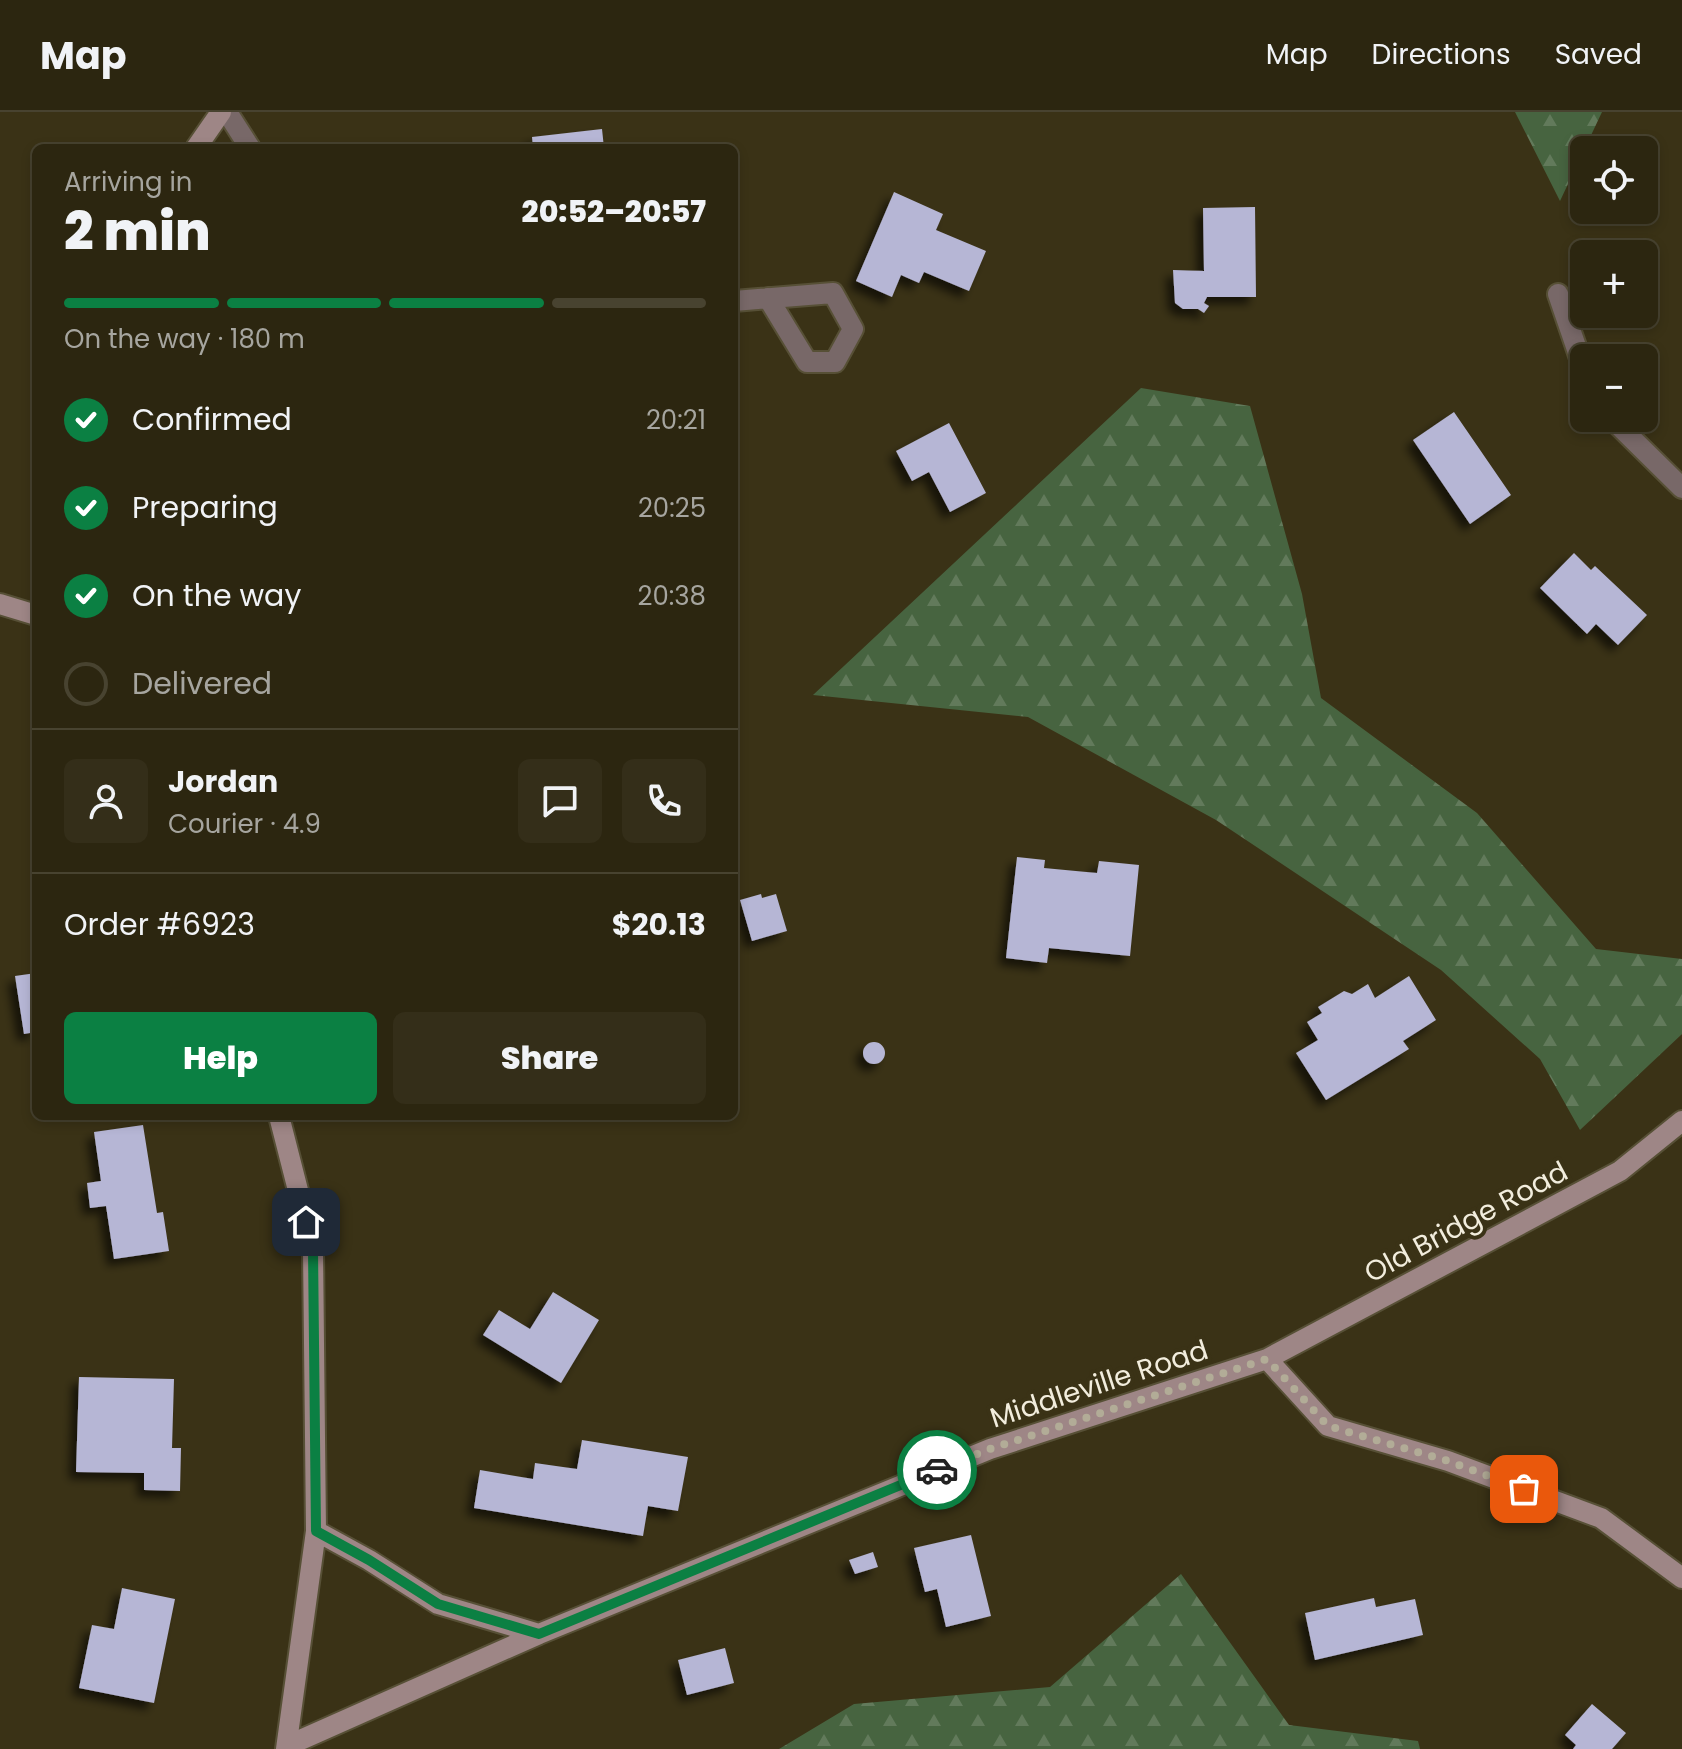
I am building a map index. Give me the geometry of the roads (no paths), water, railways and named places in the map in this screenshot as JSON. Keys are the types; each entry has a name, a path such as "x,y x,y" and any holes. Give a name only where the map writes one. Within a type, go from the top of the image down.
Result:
{"street":[{"path":"199,144 224,112 247,144"},
{"path":"1558,294 1575,344"},
{"path":"738,301 768,298"},
{"path":"1625,432 1682,488"},
{"path":"0,604 32,614"},
{"path":"280,1120 313,1249 316,1531 286,1748"},
{"name":"Old Bridge Road","path":"1267,1359 1620,1171 1682,1121"},
{"path":"1267,1359 1328,1426 1448,1461 1601,1518 1682,1578"},
{"name":"Middleville Road","path":"286,1748 539,1634 990,1449 1267,1359"},
{"path":"316,1531 438,1604 539,1634"}]}
